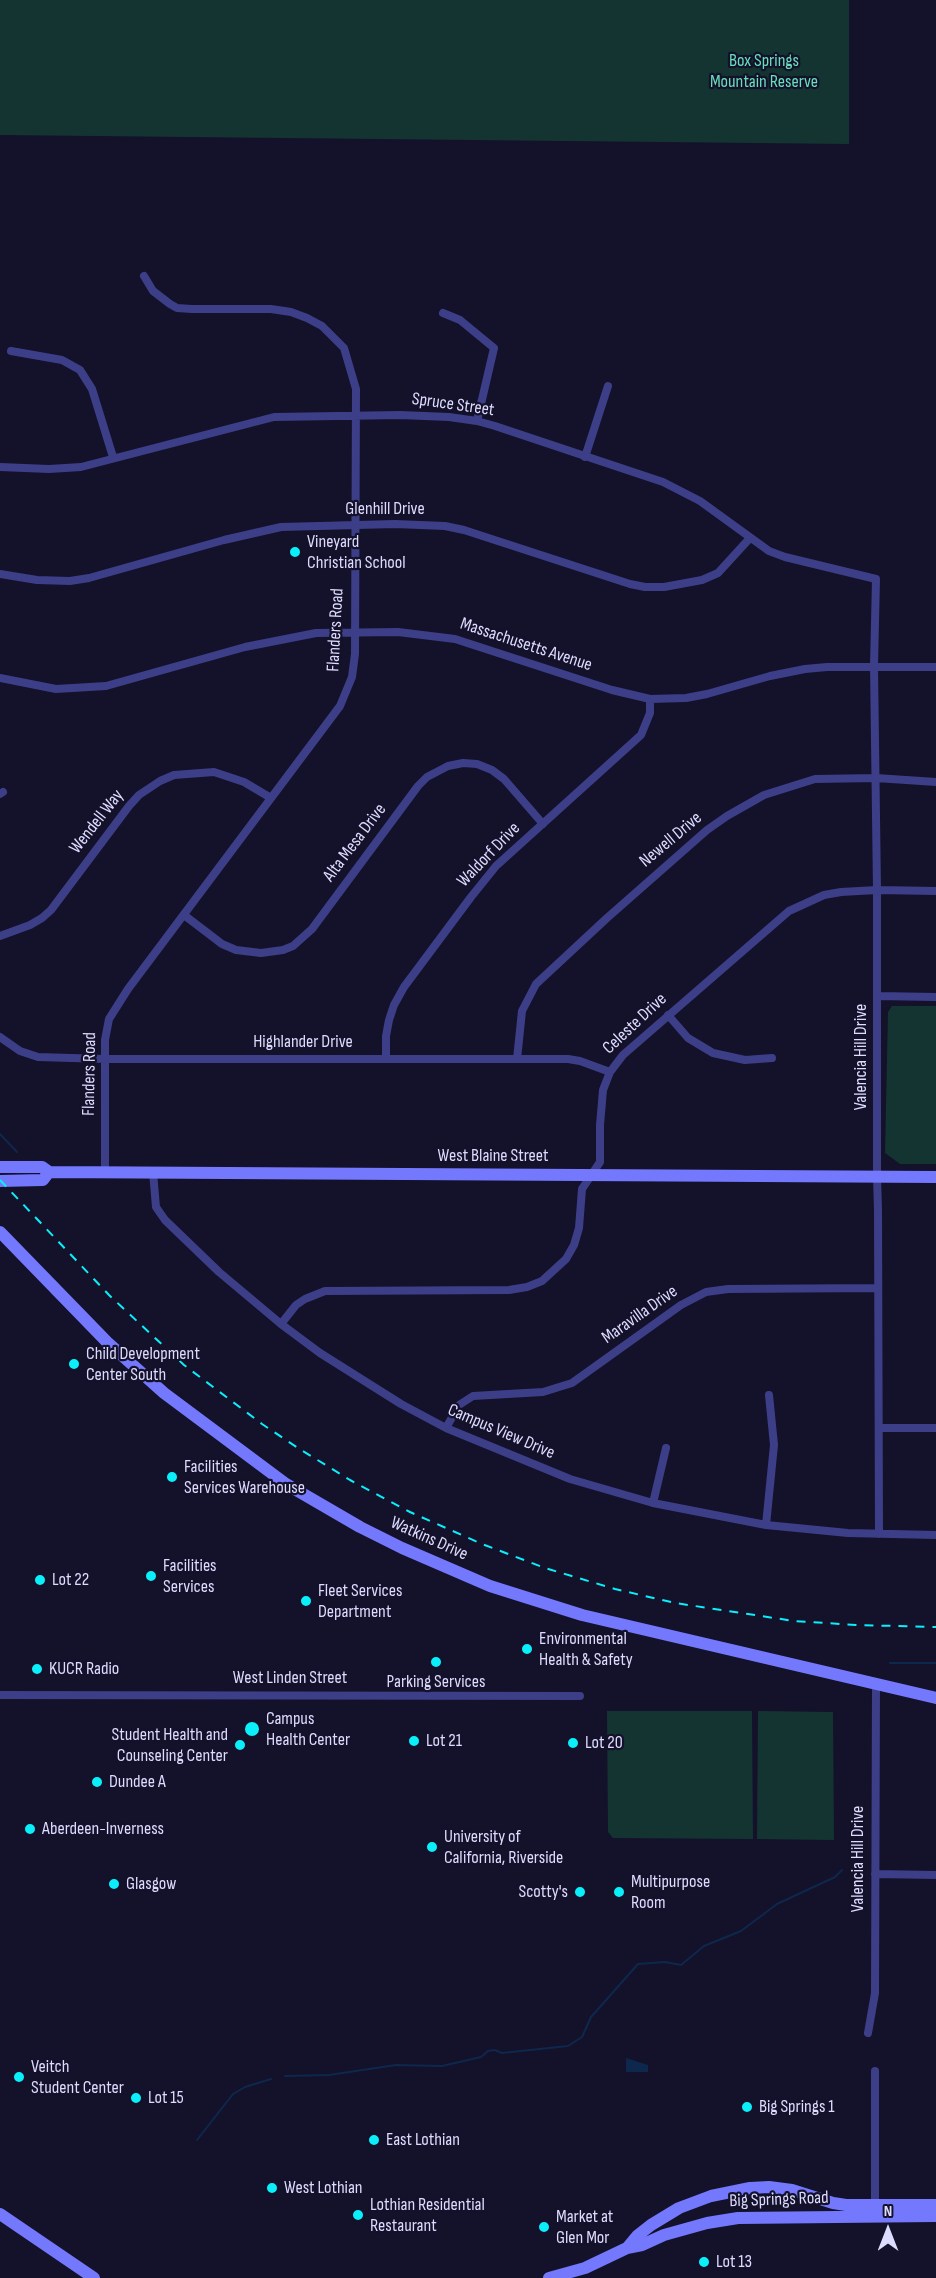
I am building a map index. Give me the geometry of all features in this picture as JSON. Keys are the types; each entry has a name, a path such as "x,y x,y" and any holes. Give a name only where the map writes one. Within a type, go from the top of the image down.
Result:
{"street":[{"name":"Flanders Road","path":"105,1172 105,1059 106,1028 109,1019 128,989 344,698 352,677 355,633 356,389 344,348 322,326 299,315 271,309 177,308 153,291 144,276"},
{"path":"443,313 460,320 494,348 477,421"},
{"path":"12,351 62,360 80,370 92,389 113,457"},
{"path":"585,457 608,386"},
{"name":"Spruce Street","path":"0,467 63,469 81,467 274,417 427,416 477,421 676,488 700,501 769,551 876,579"},
{"name":"Glenhill Drive","path":"0,574 37,580 70,581 89,578 255,532 304,525 423,525 464,530 645,587 686,584 718,573 750,538"},
{"name":"Valencia Hill Drive","path":"876,579 874,666 878,890 879,1534"},
{"name":"Massachusetts Avenue","path":"0,678 56,689 86,688 133,679 245,646 287,637 316,633 398,632 455,639 612,690 650,699 686,698 707,694 770,676 805,669 874,666 936,667"},
{"name":"Waldorf Drive","path":"386,1059 389,1020 404,987 496,867 641,735 650,713 650,699"},
{"name":"Alta Mesa Drive","path":"184,915 222,944 236,950 261,953 283,950 293,945 312,929 418,786 427,777 448,766 462,763 477,764 492,770 504,779 543,824"},
{"name":"Wendell Way","path":"0,936 30,925 51,910 129,806 139,795 160,781 174,775 214,772 244,782 271,798"},
{"name":"Newell Drive","path":"517,1059 522,1011 536,984 707,830 745,805 800,782 831,778 876,778 936,782"},
{"name":"Celeste Drive","path":"281,1324 296,1305 325,1291 509,1290 527,1287 542,1281 566,1259 574,1245 581,1214 582,1189 600,1162 603,1090 610,1072 623,1055 789,911 824,895 855,890 936,891"},
{"path":"877,996 936,997"},
{"path":"668,1015 688,1038 712,1053 745,1060 772,1058"},
{"name":"Highlander Drive","path":"0,1037 20,1051 38,1057 568,1059 610,1072"},
{"name":"West Blaine Street","path":"0,1167 42,1167 49,1172 936,1177"},
{"name":"West Blaine Street","path":"0,1181 43,1180 49,1172"},
{"name":"Campus View Drive","path":"153,1172 156,1207 165,1220 219,1272 320,1353 401,1404 446,1428 570,1479 653,1503 766,1525 879,1534 936,1535"},
{"name":"Watkins Drive","path":"0,1232 99,1334 164,1393 286,1484 360,1527 441,1565 532,1600 668,1637 936,1698"},
{"name":"Maravilla Drive","path":"446,1428 459,1405 473,1396 543,1392 572,1383 681,1305 706,1292 728,1289 878,1288"},
{"path":"766,1525 774,1445 769,1395"},
{"path":"879,1428 936,1428"},
{"path":"653,1503 666,1448"},
{"name":"Valencia Hill Drive","path":"868,2033 875,1993 876,1684"},
{"name":"West Linden Street","path":"0,1695 580,1696"},
{"path":"875,1874 936,1875"},
{"path":"875,2071 875,2211"},
{"name":"Big Springs Road","path":"627,2248 637,2236 665,2216 698,2200 750,2188 780,2188 833,2203 875,2211 936,2216"},
{"name":"Big Springs Road","path":"549,2278 585,2268 627,2248 642,2245 684,2229 738,2217 875,2211 936,2205"},
{"path":"0,2214 94,2278"}],"green space":[{"name":"Box Springs Mountain Reserve","path":"0,0 849,0 849,144 0,135"},
{"path":"892,1006 936,1006 936,1164 900,1164 885,1153 888,1012"},
{"path":"607,1711 752,1711 753,1839 613,1838 608,1832"},
{"path":"758,1711 833,1712 834,1840 757,1839"}],"water":[{"path":"626,2058 648,2065 648,2072 626,2072"}],"waterway":[{"path":"0,1134 17,1152"},
{"path":"890,1663 936,1663"},
{"path":"285,2076 329,2075 396,2065 442,2066 481,2057 488,2051 495,2050 502,2053 568,2046 582,2037 591,2017 638,1964 665,1962 681,1965 704,1946 741,1931 777,1904 835,1877 842,1870"},
{"path":"197,2140 233,2094 245,2087 271,2079"}],"railway":[{"path":"0,1180 109,1295 184,1365 298,1448 350,1480 410,1512 482,1544 545,1568 615,1589 675,1603 794,1621 936,1627"}],"place":[{"name":"Vineyard Christian School","path":"295,552"},
{"name":"Child Development Center South","path":"74,1364"},
{"name":"Facilities Services Warehouse","path":"172,1477"},
{"name":"Facilities Services","path":"151,1576"},
{"name":"Lot 22","path":"40,1580"},
{"name":"Fleet Services Department","path":"306,1601"},
{"name":"Environmental Health & Safety","path":"527,1649"},
{"name":"Parking Services","path":"436,1662"},
{"name":"KUCR Radio","path":"37,1669"},
{"name":"Campus Health Center","path":"252,1729"},
{"name":"Lot 21","path":"414,1741"},
{"name":"Lot 20","path":"573,1743"},
{"name":"Student Health and Counseling Center","path":"240,1745"},
{"name":"Dundee A","path":"97,1782"},
{"name":"Aberdeen-Inverness","path":"30,1829"},
{"name":"University of California, Riverside","path":"432,1847"},
{"name":"Glasgow","path":"114,1884"},
{"name":"Scotty's","path":"580,1892"},
{"name":"Multipurpose Room","path":"619,1892"},
{"name":"Veitch Student Center","path":"19,2077"},
{"name":"Lot 15","path":"136,2098"},
{"name":"Big Springs 1","path":"747,2107"},
{"name":"East Lothian","path":"374,2140"},
{"name":"West Lothian","path":"272,2188"},
{"name":"Lothian Residential Restaurant","path":"358,2215"},
{"name":"Market at Glen Mor","path":"544,2227"},
{"name":"Lot 13","path":"704,2262"}]}
